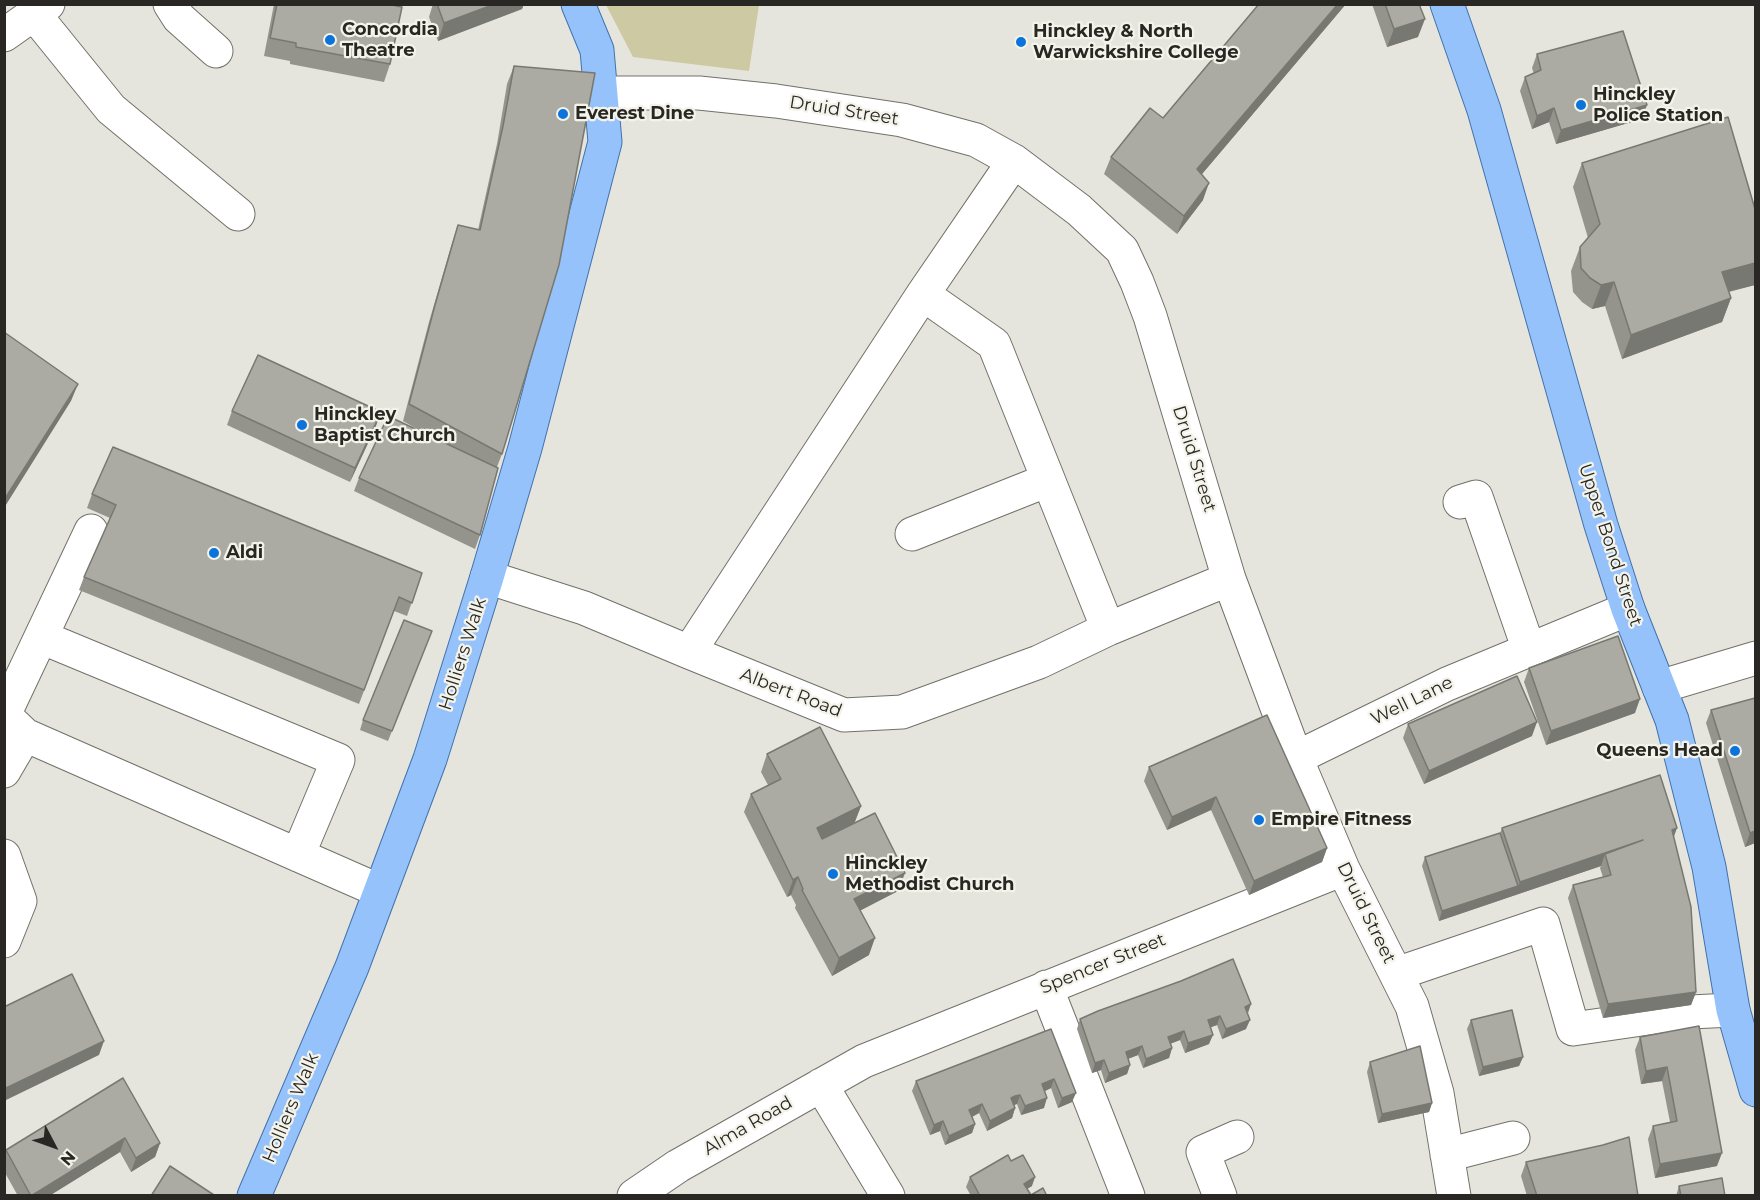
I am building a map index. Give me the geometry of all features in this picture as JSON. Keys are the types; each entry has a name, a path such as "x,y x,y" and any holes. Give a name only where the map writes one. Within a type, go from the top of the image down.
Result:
{"main road":[{"name":"Holliers Walk","path":"254,1196 352,967 430,759 525,448 605,142 597,50 578,4"},
{"name":"Upper Bond Street","path":"1447,4 1484,110 1601,525 1628,609 1672,720 1709,867 1733,1010 1755,1090"}],"street":[{"path":"170,4 179,18 216,51"},
{"path":"4,35 41,9 111,109 238,214"},
{"name":"Druid Street","path":"602,93 699,93 776,101 902,120 976,140 1014,161 1079,210 1122,250 1150,316 1229,579 1296,758 1342,869 1412,1006 1437,1093 1454,1196"},
{"path":"688,652 922,294 1014,161"},
{"path":"934,302 994,344 1108,629"},
{"path":"912,534 1048,480"},
{"path":"1460,502 1476,497 1529,650"},
{"path":"4,771 12,722 41,637 91,531"},
{"name":"Albert Road","path":"487,577 585,608 844,715 902,712 1040,662 1108,629 1229,579"},
{"name":"Well Lane","path":"1296,758 1447,684 1628,609"},
{"path":"41,637 338,760 298,855"},
{"path":"1659,687 1755,658"},
{"path":"12,722 380,891"},
{"path":"4,856 21,901 4,941"},
{"name":"Spencer Street","path":"864,1061 1342,869"},
{"path":"1396,974 1543,924 1573,1029 1690,1012 1733,1010"},
{"path":"1046,987 1128,1196"},
{"name":"Alma Road","path":"654,1190 678,1166 864,1061"},
{"path":"821,1085 888,1196"},
{"path":"1220,1196 1203,1152 1237,1137"},
{"path":"1447,1155 1513,1138"}],"shaded area":[{"path":"606,5 759,5 749,71 633,57"}],"building":[{"name":"Concordia Theatre","path":"277,4 387,4 402,7 390,64 296,47 296,43 270,38"},
{"path":"437,4 495,4 444,23"},
{"path":"1259,4 1338,4 1197,169 1209,183 1184,216 1111,157 1150,108 1163,118"},
{"path":"1385,4 1419,4 1425,19 1394,29"},
{"name":"Hinckley Police Station","path":"1623,31 1647,105 1561,130 1554,108 1537,116 1525,77 1541,70 1537,54"},
{"path":"514,66 595,73 559,265 502,454 409,404 458,225 480,230"},
{"path":"1728,117 1755,209 1755,263 1722,272 1731,298 1631,335 1614,282 1601,285 1581,268 1580,247 1600,224 1582,163"},
{"path":"4,332 78,384 4,500"},
{"name":"Hinckley Baptist Church","path":"258,355 381,412 355,468 232,411"},
{"path":"388,416 498,468 480,535 359,478"},
{"name":"Aldi","path":"113,447 422,573 412,603 399,597 364,690 84,577 116,505 92,494"},
{"path":"404,620 432,631 392,731 363,720"},
{"path":"1618,636 1640,699 1551,731 1529,668"},
{"path":"1517,676 1537,722 1429,771 1408,724"},
{"name":"Queens Head","path":"1755,698 1755,831 1750,833 1711,710"},
{"name":"Empire Fitness","path":"1267,715 1327,848 1254,881 1216,797 1172,817 1149,767"},
{"name":"Hinckley Methodist Church","path":"820,727 861,806 817,828 822,839 875,813 905,873 854,899 875,938 839,958 802,890 798,877 793,880 751,794 781,779 767,754"},
{"path":"1660,775 1677,828 1672,830 1691,907 1696,992 1608,1004 1573,885 1611,875 1605,854 1643,840 1520,882 1502,828"},
{"path":"1500,833 1518,886 1442,911 1425,857"},
{"path":"1233,959 1251,1004 1245,1007 1250,1020 1226,1029 1220,1016 1208,1020 1213,1035 1188,1043 1184,1031 1168,1037 1172,1048 1146,1059 1142,1046 1126,1052 1130,1065 1109,1073 1104,1060 1095,1063 1080,1019"},
{"path":"72,974 104,1041 4,1089 4,1007"},
{"path":"1512,1010 1523,1057 1483,1067 1471,1020"},
{"path":"1699,1026 1722,1153 1660,1164 1653,1126 1677,1121 1667,1067 1646,1071 1640,1037"},
{"path":"1051,1029 1076,1093 1062,1098 1054,1079 1042,1084 1047,1098 1025,1106 1020,1095 1015,1096 1011,1098 1015,1108 990,1121 982,1104 969,1110 975,1124 949,1136 943,1121 934,1125 916,1081"},
{"path":"1420,1046 1432,1103 1382,1114 1370,1062"},
{"path":"123,1078 160,1143 136,1158 125,1138 31,1196 6,1150"},
{"path":"1629,1137 1638,1196 1537,1196 1526,1162"},
{"path":"1008,1155 1011,1161 1023,1155 1035,1177 1024,1184 1031,1195 1043,1188 1047,1196 980,1196 970,1177"},
{"path":"170,1166 214,1195 151,1196"},
{"path":"1722,1178 1725,1196 1681,1196 1679,1186"}],"place":[{"name":"Concordia Theatre","path":"330,40"},
{"name":"Hinckley & North Warwickshire College","path":"1021,42"},
{"name":"Hinckley Police Station","path":"1581,105"},
{"name":"Everest Dine","path":"563,114"},
{"name":"Hinckley Baptist Church","path":"302,425"},
{"name":"Aldi","path":"214,553"},
{"name":"Queens Head","path":"1735,751"},
{"name":"Empire Fitness","path":"1259,820"},
{"name":"Hinckley Methodist Church","path":"833,874"}]}
